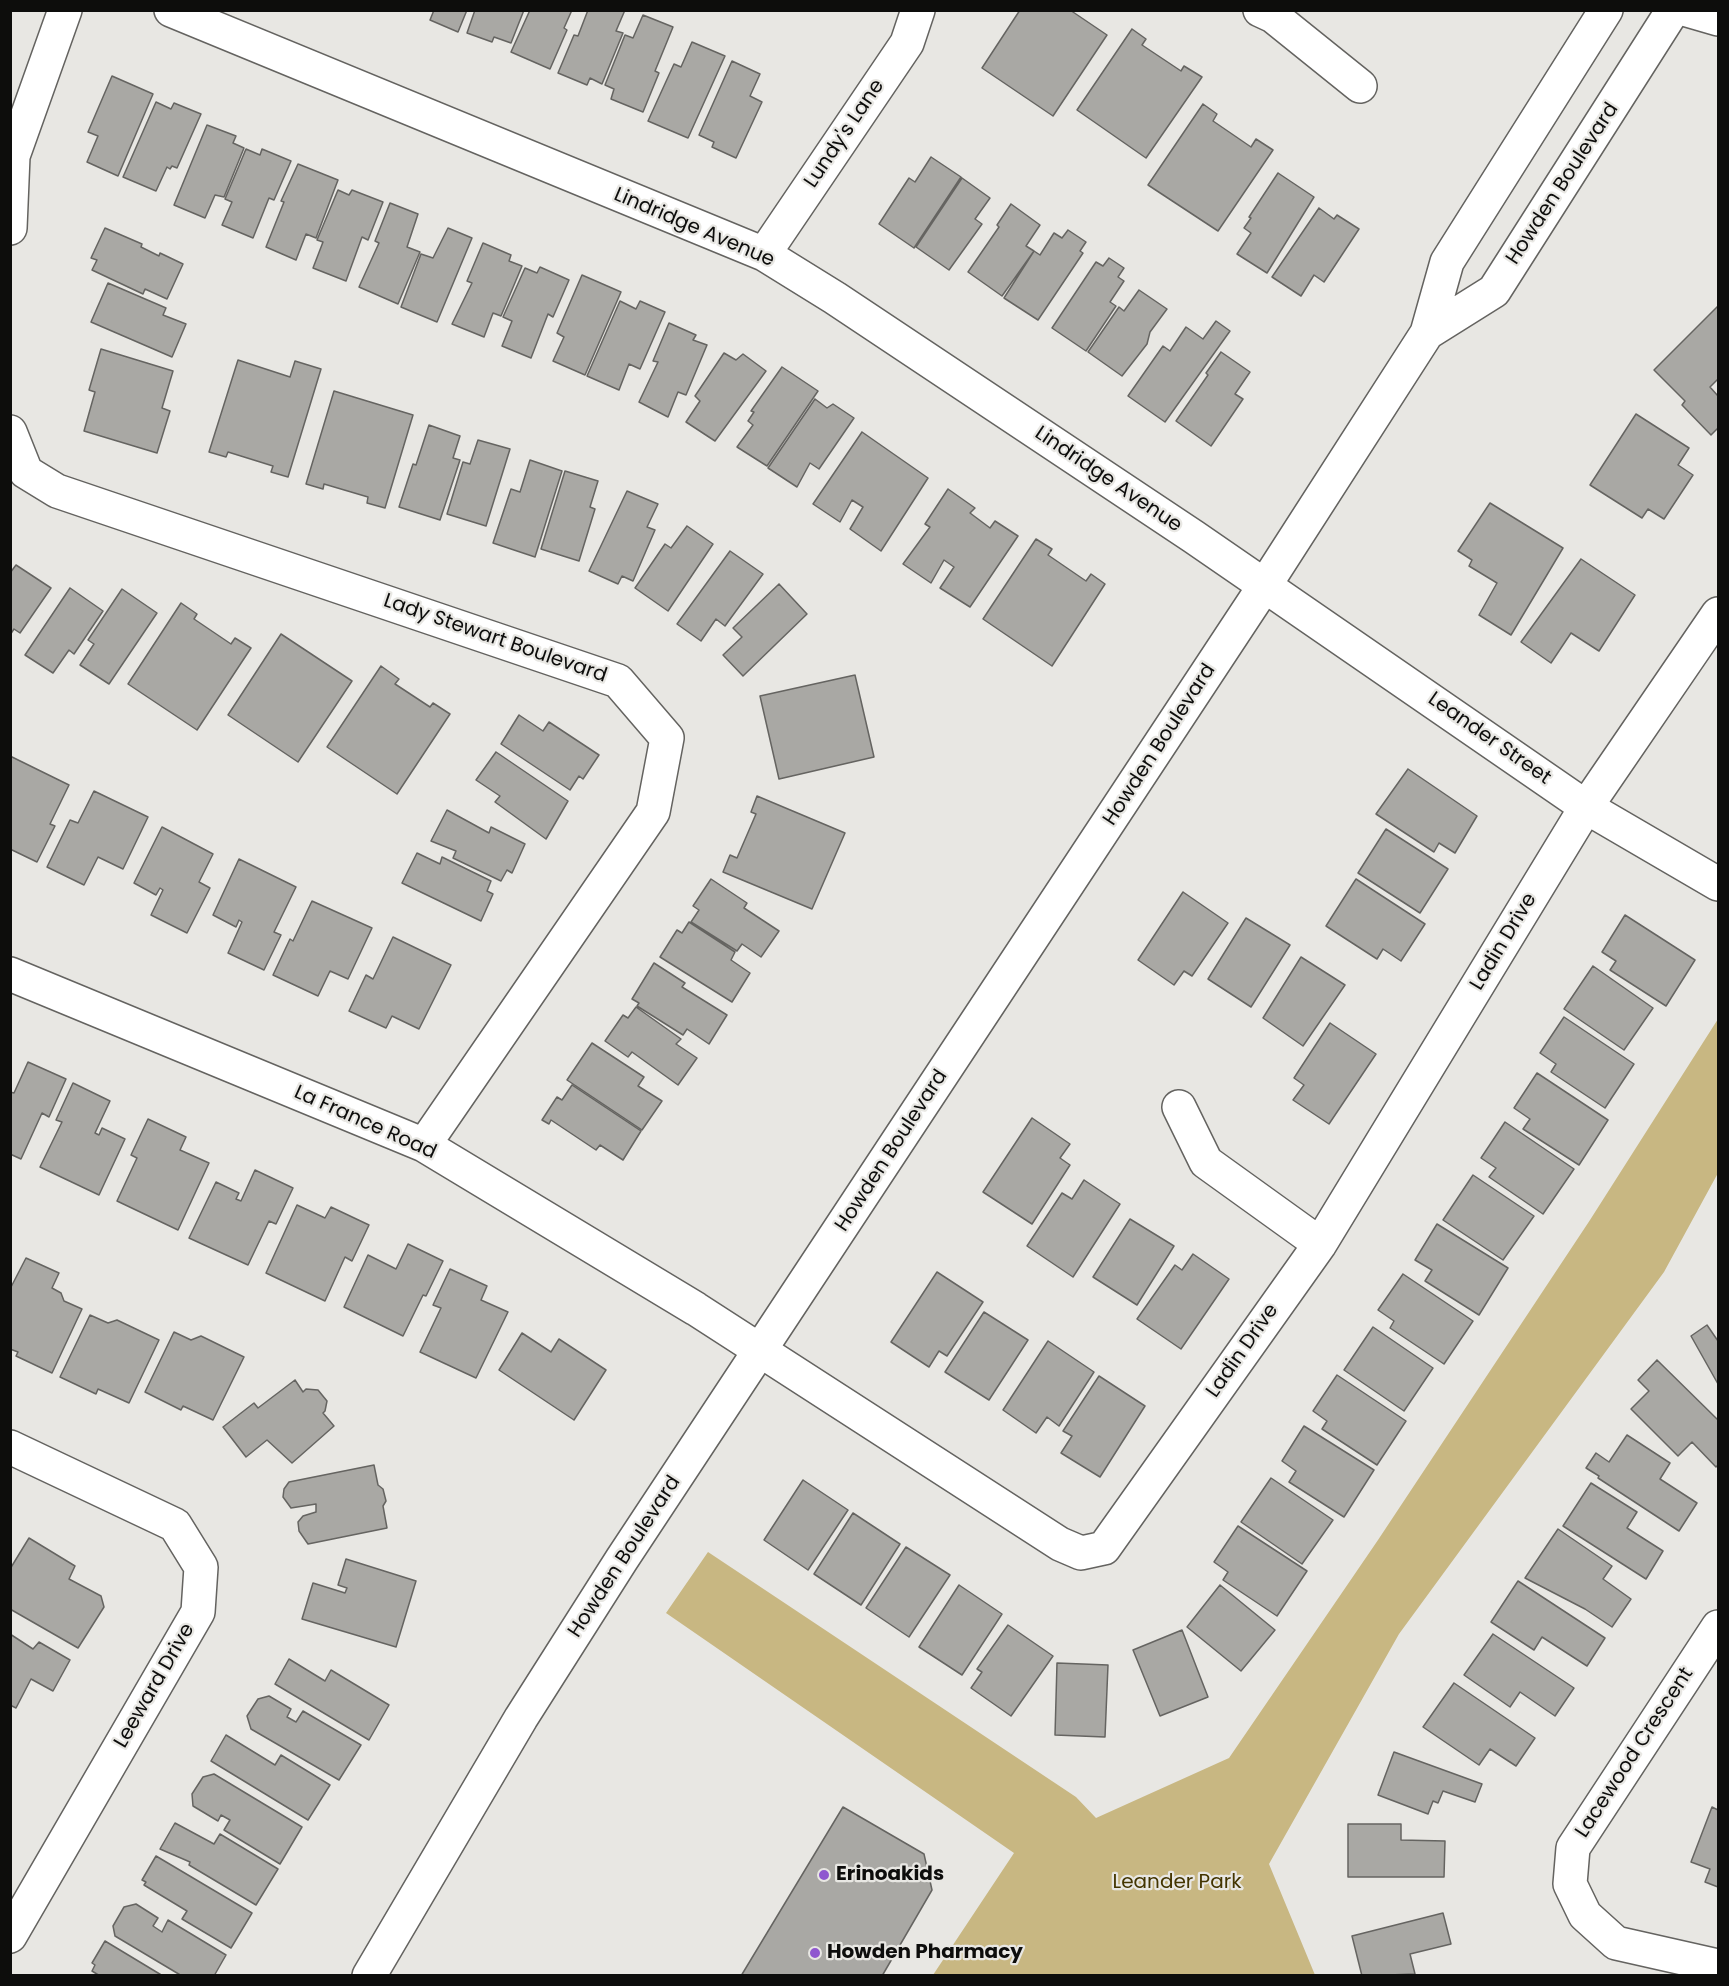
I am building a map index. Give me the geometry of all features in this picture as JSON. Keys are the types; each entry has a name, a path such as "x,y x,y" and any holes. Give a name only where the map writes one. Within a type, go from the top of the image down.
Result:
{"street":[{"path":"10,228 13,156 65,10"},
{"name":"Lindridge Avenue","path":"171,10 764,254 845,305 1265,585"},
{"name":"Lundy's Lane","path":"764,254 907,43 918,10"},
{"path":"1260,10 1273,16 1360,86"},
{"name":"Howden Boulevard","path":"369,1976 527,1708 622,1559 1265,585 1427,333 1447,262 1606,10"},
{"name":"Howden Boulevard","path":"1427,333 1494,291 1673,10"},
{"path":"1688,10 1719,19"},
{"name":"Lady Stewart Boulevard","path":"10,432 26,472 57,491 618,681 667,738 653,812 424,1145"},
{"name":"Leander Street","path":"1265,585 1586,807 1719,884"},
{"name":"Ladin Drive","path":"760,1350 1060,1544 1080,1553 1104,1548 1320,1244 1586,807 1719,614"},
{"name":"La France Road","path":"10,974 424,1145 760,1350"},
{"path":"1179,1107 1206,1162 1320,1244"},
{"name":"Leeward Drive","path":"10,1447 175,1525 201,1567 198,1611 10,1936"},
{"name":"Lacewood Crescent","path":"1719,1627 1572,1848 1570,1884 1585,1915 1616,1943 1719,1966"}],"green space":[{"name":"Leander Park","path":"1718,1019 1718,1173 1664,1272 1399,1634 1269,1864 1315,1975 933,1975 1014,1853 666,1613 708,1552 1076,1797 1096,1818 1229,1758 1378,1540 1590,1220"}],"building":[{"path":"434,10 467,10 458,32 430,20"},
{"path":"475,10 524,10 511,43 494,37 492,42 467,33"},
{"path":"530,10 572,10 564,28 567,30 550,69 511,52"},
{"path":"588,10 625,10 616,31 623,33 602,84 590,78 587,85 558,73 574,35 578,36"},
{"path":"1020,10 1070,10 1107,35 1053,116 982,68"},
{"path":"643,15 673,27 655,71 659,73 643,112 611,99 614,89 605,85 625,35 633,38"},
{"path":"1132,29 1146,39 1142,45 1181,71 1184,66 1202,77 1146,158 1077,110"},
{"path":"692,42 725,56 688,138 648,121 674,64 681,67"},
{"path":"732,61 760,74 750,96 762,102 736,158 712,147 714,142 699,135"},
{"path":"112,76 153,94 118,176 87,162 98,136 88,132"},
{"path":"156,102 171,109 174,103 201,114 177,168 167,167 156,191 123,177"},
{"path":"1203,104 1217,114 1213,121 1251,147 1256,139 1273,150 1218,231 1148,185"},
{"path":"207,125 236,136 233,143 244,148 224,197 215,195 205,218 174,205"},
{"path":"246,149 260,155 262,149 291,161 274,200 269,198 253,238 222,225 232,202 225,199"},
{"path":"931,157 961,177 914,248 879,224 909,178 915,182"},
{"path":"298,164 338,180 316,238 306,234 296,260 266,247 284,202 281,201"},
{"path":"1278,173 1314,197 1267,273 1237,254 1251,233 1244,228 1251,218 1249,217"},
{"path":"962,178 990,198 975,219 982,224 949,270 916,247"},
{"path":"338,190 349,195 352,190 383,202 368,240 362,237 346,281 313,268 323,242 317,240"},
{"path":"390,203 418,214 407,247 420,252 398,304 359,287 379,243 375,241"},
{"path":"1011,204 1040,225 1026,246 1034,251 1002,296 968,272 999,227 997,225"},
{"path":"1319,208 1334,219 1337,215 1359,229 1324,282 1314,275 1301,296 1272,277"},
{"path":"105,228 142,244 141,247 159,256 160,253 183,264 167,299 145,289 143,294 92,270 97,260 91,258"},
{"path":"448,228 472,238 437,322 401,307 421,254 433,258"},
{"path":"1068,230 1086,242 1080,251 1083,253 1038,320 1004,298 1034,251 1040,255 1054,233 1062,238"},
{"path":"483,243 511,255 509,261 522,266 501,316 493,313 484,337 452,324 472,283 467,281"},
{"path":"1109,258 1124,268 1118,277 1124,281 1110,302 1116,306 1086,351 1052,328 1096,262 1103,266"},
{"path":"540,267 569,280 553,317 548,314 531,358 502,346 512,321 503,317 525,268 537,273"},
{"path":"582,275 621,292 585,375 553,361 564,337 557,333"},
{"path":"108,283 166,308 163,315 186,324 172,357 91,322"},
{"path":"1139,290 1167,309 1150,332 1147,344 1122,376 1088,352 1119,307 1124,311"},
{"path":"620,301 636,309 640,301 665,312 640,369 629,364 619,390 587,376"},
{"path":"1718,306 1718,379 1710,387 1718,396 1718,428 1711,435 1682,405 1685,401 1654,370"},
{"path":"1216,321 1230,331 1165,422 1128,396 1163,346 1170,351 1186,327 1203,339"},
{"path":"669,323 696,335 693,340 707,345 686,395 678,392 668,417 639,402 658,362 653,361"},
{"path":"101,349 173,371 162,408 170,411 157,453 84,431 95,392 89,390"},
{"path":"1221,352 1250,372 1235,394 1243,399 1211,446 1176,421"},
{"path":"724,353 736,360 743,354 766,371 715,441 686,422 700,401 695,396"},
{"path":"238,360 290,377 295,361 321,369 288,477 271,472 273,466 228,452 226,457 209,452"},
{"path":"782,367 818,391 767,466 737,447 753,425 748,421 754,412 751,411"},
{"path":"334,391 413,415 385,508 367,503 368,497 324,484 323,489 306,484"},
{"path":"815,399 827,408 833,404 854,418 819,469 810,463 797,487 768,468"},
{"path":"1636,414 1689,448 1678,465 1693,475 1664,519 1648,509 1642,518 1590,485"},
{"path":"429,425 460,436 453,458 460,460 440,520 399,507"},
{"path":"862,432 928,478 881,551 850,529 863,507 852,500 840,522 813,504"},
{"path":"478,440 510,449 486,526 447,514 463,462 470,464"},
{"path":"530,460 562,471 535,557 493,543 511,489 520,492"},
{"path":"565,471 598,481 590,507 595,509 579,561 541,549"},
{"path":"948,489 975,508 970,513 990,528 995,521 1018,536 970,607 940,588 954,567 944,560 931,583 903,564 930,527 925,524"},
{"path":"627,491 658,504 647,527 655,530 633,581 622,576 618,584 589,571"},
{"path":"1490,503 1563,548 1511,635 1479,615 1497,583 1469,566 1472,560 1458,551"},
{"path":"687,526 713,544 668,611 635,588 665,544 671,548"},
{"path":"1036,539 1052,549 1048,555 1086,581 1091,574 1105,584 1052,666 983,619"},
{"path":"730,551 763,574 725,626 716,619 701,641 677,624"},
{"path":"1581,559 1635,595 1599,651 1571,633 1551,663 1521,642"},
{"path":"16,565 51,588 20,633 14,629 10,635 10,573"},
{"path":"779,584 807,614 743,676 723,655 742,637 733,628"},
{"path":"70,588 103,611 74,654 69,650 53,673 25,655"},
{"path":"122,589 157,613 109,684 80,665 94,644 88,640"},
{"path":"181,603 197,614 194,619 231,644 235,638 251,648 197,730 128,684"},
{"path":"281,634 352,681 298,762 228,715"},
{"path":"381,666 399,679 395,684 430,707 433,703 450,714 397,794 327,747"},
{"path":"855,675 874,757 779,779 760,696"},
{"path":"519,715 543,731 549,722 599,755 583,779 579,776 570,790 501,744"},
{"path":"496,752 568,801 546,839 495,802 500,796 476,780"},
{"path":"10,756 69,785 50,824 55,826 37,862 10,849"},
{"path":"1408,769 1477,816 1455,853 1439,843 1434,852 1376,814"},
{"path":"94,791 148,817 123,869 98,857 84,885 47,867 70,820 78,823"},
{"path":"757,796 845,833 812,909 723,872 730,855 737,858 756,814 751,812"},
{"path":"447,810 489,833 491,827 525,844 512,873 507,870 501,881 453,858 456,851 431,841"},
{"path":"162,827 213,854 199,882 210,888 187,933 151,915 163,890 160,888 156,895 134,883"},
{"path":"1386,829 1448,869 1420,913 1358,873"},
{"path":"417,853 440,864 442,857 491,881 487,891 493,894 481,921 402,883"},
{"path":"239,859 296,887 274,932 281,935 264,970 228,953 242,922 239,920 236,927 213,915"},
{"path":"711,879 747,903 744,908 779,931 761,957 742,944 737,951 691,922 699,910 693,906"},
{"path":"1356,879 1425,924 1401,961 1383,949 1377,959 1326,926"},
{"path":"1183,892 1228,923 1192,976 1184,971 1174,985 1138,960"},
{"path":"312,901 372,928 348,979 330,971 318,996 273,975 290,939 293,941"},
{"path":"1625,915 1695,960 1666,1006 1610,970 1616,961 1602,952"},
{"path":"1246,918 1290,945 1251,1007 1208,979"},
{"path":"689,922 735,952 731,960 750,973 732,1002 660,957 677,930 682,933"},
{"path":"393,937 451,965 419,1029 392,1016 386,1028 349,1011 366,975 373,979"},
{"path":"1301,957 1345,985 1303,1046 1263,1018"},
{"path":"654,963 685,983 682,987 727,1015 709,1044 687,1029 683,1035 637,1006 639,1003 632,999"},
{"path":"1593,966 1653,1008 1624,1050 1564,1009"},
{"path":"636,1007 681,1039 676,1044 697,1058 678,1085 632,1052 628,1057 605,1041 623,1015 628,1018"},
{"path":"1564,1017 1634,1064 1605,1108 1551,1072 1556,1064 1540,1053"},
{"path":"1330,1023 1376,1054 1329,1124 1293,1100 1304,1085 1294,1078"},
{"path":"592,1043 644,1077 638,1086 662,1101 642,1130 567,1080"},
{"path":"28,1062 66,1079 49,1117 42,1113 21,1159 10,1154 10,1092 14,1093"},
{"path":"1537,1073 1608,1120 1579,1165 1523,1129 1530,1119 1514,1108"},
{"path":"73,1083 110,1101 95,1133 99,1135 102,1128 125,1139 99,1195 40,1167 62,1122 56,1120"},
{"path":"572,1085 641,1131 623,1160 600,1145 596,1150 551,1120 549,1124 542,1120 557,1097 562,1100"},
{"path":"1032,1118 1070,1144 1060,1158 1070,1165 1032,1224 983,1192"},
{"path":"148,1119 186,1137 180,1150 209,1163 178,1230 117,1201 137,1158 131,1155"},
{"path":"1505,1122 1574,1169 1543,1214 1489,1177 1496,1168 1481,1158"},
{"path":"255,1170 293,1188 276,1224 269,1221 248,1265 189,1238 216,1182 239,1193 236,1199 241,1201"},
{"path":"1473,1175 1534,1216 1503,1260 1443,1220"},
{"path":"1084,1180 1120,1204 1073,1277 1027,1246 1062,1193 1072,1199"},
{"path":"297,1205 325,1218 331,1207 369,1225 352,1261 345,1257 325,1301 266,1273"},
{"path":"1130,1219 1174,1246 1137,1305 1093,1277"},
{"path":"1437,1224 1508,1268 1479,1315 1425,1281 1432,1270 1415,1260"},
{"path":"408,1244 443,1261 403,1336 344,1307 368,1255 396,1269"},
{"path":"1193,1254 1229,1279 1181,1349 1137,1319 1175,1265 1182,1270"},
{"path":"26,1258 59,1273 52,1288 61,1293 64,1301 82,1309 52,1373 16,1356 18,1352 10,1349 10,1289"},
{"path":"450,1269 487,1286 481,1300 508,1312 476,1378 420,1352 441,1308 433,1305"},
{"path":"937,1272 983,1302 947,1356 939,1351 929,1367 891,1342"},
{"path":"1403,1274 1473,1321 1444,1364 1390,1328 1394,1321 1378,1310"},
{"path":"984,1312 1028,1340 989,1400 945,1372"},
{"path":"90,1315 108,1323 117,1320 159,1340 129,1403 98,1389 96,1394 60,1377"},
{"path":"1707,1325 1718,1341 1718,1384 1691,1336"},
{"path":"1373,1327 1433,1368 1404,1411 1344,1370"},
{"path":"174,1332 191,1340 201,1336 244,1357 213,1420 183,1406 181,1410 145,1392"},
{"path":"522,1333 551,1352 559,1339 606,1370 574,1420 499,1370"},
{"path":"1048,1341 1094,1372 1059,1426 1047,1417 1036,1433 1003,1410"},
{"path":"1657,1360 1718,1420 1718,1465 1716,1467 1692,1442 1678,1456 1631,1409 1649,1391 1638,1380"},
{"path":"1337,1375 1406,1421 1377,1465 1322,1429 1327,1421 1313,1411"},
{"path":"1099,1376 1145,1406 1100,1477 1061,1453 1072,1436 1063,1431"},
{"path":"295,1380 303,1392 306,1389 318,1390 327,1401 323,1413 334,1426 292,1463 267,1440 246,1457 223,1427 254,1403 258,1408"},
{"path":"1304,1426 1374,1470 1344,1517 1289,1482 1296,1471 1282,1461"},
{"path":"1627,1435 1670,1463 1660,1479 1697,1503 1679,1531 1586,1468 1596,1453 1609,1462"},
{"path":"374,1465 378,1485 383,1489 386,1501 383,1506 387,1528 308,1544 299,1531 298,1522 303,1516 316,1512 316,1504 291,1508 283,1497 284,1489 289,1482"},
{"path":"1271,1478 1333,1520 1302,1564 1241,1522"},
{"path":"803,1480 848,1510 808,1570 764,1540"},
{"path":"1591,1483 1637,1512 1627,1528 1663,1551 1646,1579 1563,1526"},
{"path":"853,1513 900,1544 861,1605 814,1574"},
{"path":"1238,1526 1307,1571 1277,1616 1223,1580 1228,1572 1214,1562"},
{"path":"1558,1529 1612,1566 1603,1579 1631,1599 1612,1627 1585,1609 1525,1578"},
{"path":"29,1538 75,1566 69,1579 101,1596 104,1607 78,1648 10,1609 10,1569"},
{"path":"906,1547 950,1575 909,1637 866,1608"},
{"path":"346,1559 416,1581 396,1647 302,1619 313,1583 345,1593 347,1588 338,1585"},
{"path":"1518,1581 1605,1638 1587,1666 1542,1637 1534,1650 1491,1622"},
{"path":"959,1585 1002,1614 962,1675 919,1647"},
{"path":"1220,1585 1275,1630 1241,1671 1187,1627"},
{"path":"1008,1625 1053,1656 1011,1716 971,1688 982,1672 977,1669"},
{"path":"1182,1630 1208,1697 1160,1716 1133,1650"},
{"path":"10,1634 33,1649 39,1642 70,1660 53,1691 31,1679 16,1708 10,1705"},
{"path":"1493,1634 1574,1688 1555,1716 1520,1692 1510,1707 1464,1675"},
{"path":"289,1659 325,1681 331,1670 389,1705 369,1740 275,1684"},
{"path":"1057,1663 1108,1665 1105,1737 1055,1735"},
{"path":"1454,1683 1535,1738 1516,1766 1490,1749 1479,1765 1423,1727"},
{"path":"269,1696 291,1709 287,1717 296,1722 303,1711 361,1745 339,1780 251,1729 247,1716 258,1699"},
{"path":"226,1735 275,1765 281,1755 330,1785 308,1820 211,1761"},
{"path":"1394,1752 1482,1784 1475,1802 1443,1791 1438,1803 1433,1801 1428,1814 1378,1795"},
{"path":"214,1774 302,1827 280,1864 224,1830 230,1820 221,1815 218,1821 193,1806 192,1794 203,1777"},
{"path":"843,1807 924,1854 932,1890 882,1976 741,1976"},
{"path":"1712,1807 1718,1810 1718,1887 1705,1882 1710,1869 1691,1862"},
{"path":"175,1823 214,1844 220,1834 278,1869 256,1905 189,1865 190,1862 160,1849"},
{"path":"1348,1824 1401,1824 1401,1840 1445,1841 1444,1877 1348,1877"},
{"path":"156,1856 252,1913 231,1948 182,1919 187,1911 144,1885 146,1882 142,1880"},
{"path":"136,1904 158,1918 153,1926 162,1932 168,1920 226,1955 214,1976 182,1976 115,1936 113,1926 124,1907"},
{"path":"1443,1913 1451,1944 1410,1954 1415,1974 1362,1976 1352,1936"},
{"path":"105,1941 163,1976 100,1976 92,1971 95,1965 92,1963"}],"place":[{"name":"Erinoakids","path":"824,1875"},
{"name":"Howden Pharmacy","path":"815,1953"}]}
